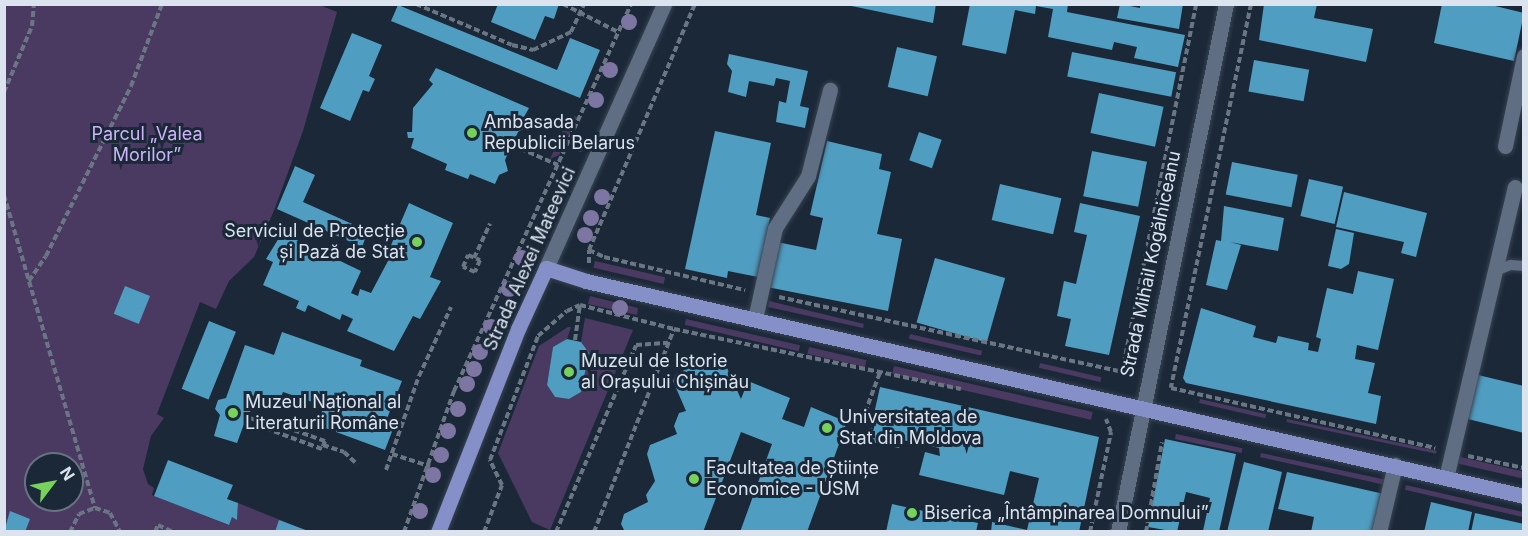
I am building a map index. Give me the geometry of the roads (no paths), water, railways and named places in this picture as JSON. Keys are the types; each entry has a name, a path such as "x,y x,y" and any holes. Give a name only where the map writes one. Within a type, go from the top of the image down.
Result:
{"main road":[{"name":"Strada Alexei Mateevici","path":"438,531 518,329 664,4"},
{"name":"Strada Mihail Kogălniceanu","path":"1118,531 1141,406 1226,4"},
{"path":"1505,146 1524,56"},
{"path":"755,319 775,228 808,176 830,90"},
{"path":"1446,477 1515,187"},
{"path":"546,268 755,319 1524,496"},
{"path":"1379,531 1395,465"}],"lane":[{"path":"1494,271 1511,265 1524,266"}],"place":[{"name":"Ambasada Republicii Belarus","path":"472,133"},
{"name":"Serviciul de Protecție și Pază de Stat","path":"417,242"},
{"name":"Muzeul de Istorie al Orașului Chișinău","path":"569,372"},
{"name":"Muzeul Național al Literaturii Române","path":"233,413"},
{"name":"Universitatea de Stat din Moldova","path":"827,428"},
{"name":"Facultatea de Științe Economice - USM","path":"694,479"},
{"name":"Biserica „Întâmpinarea Domnului”","path":"912,513"}],"park label":[{"name":"Parcul „Valea Morilor”","path":"147,145"}]}
